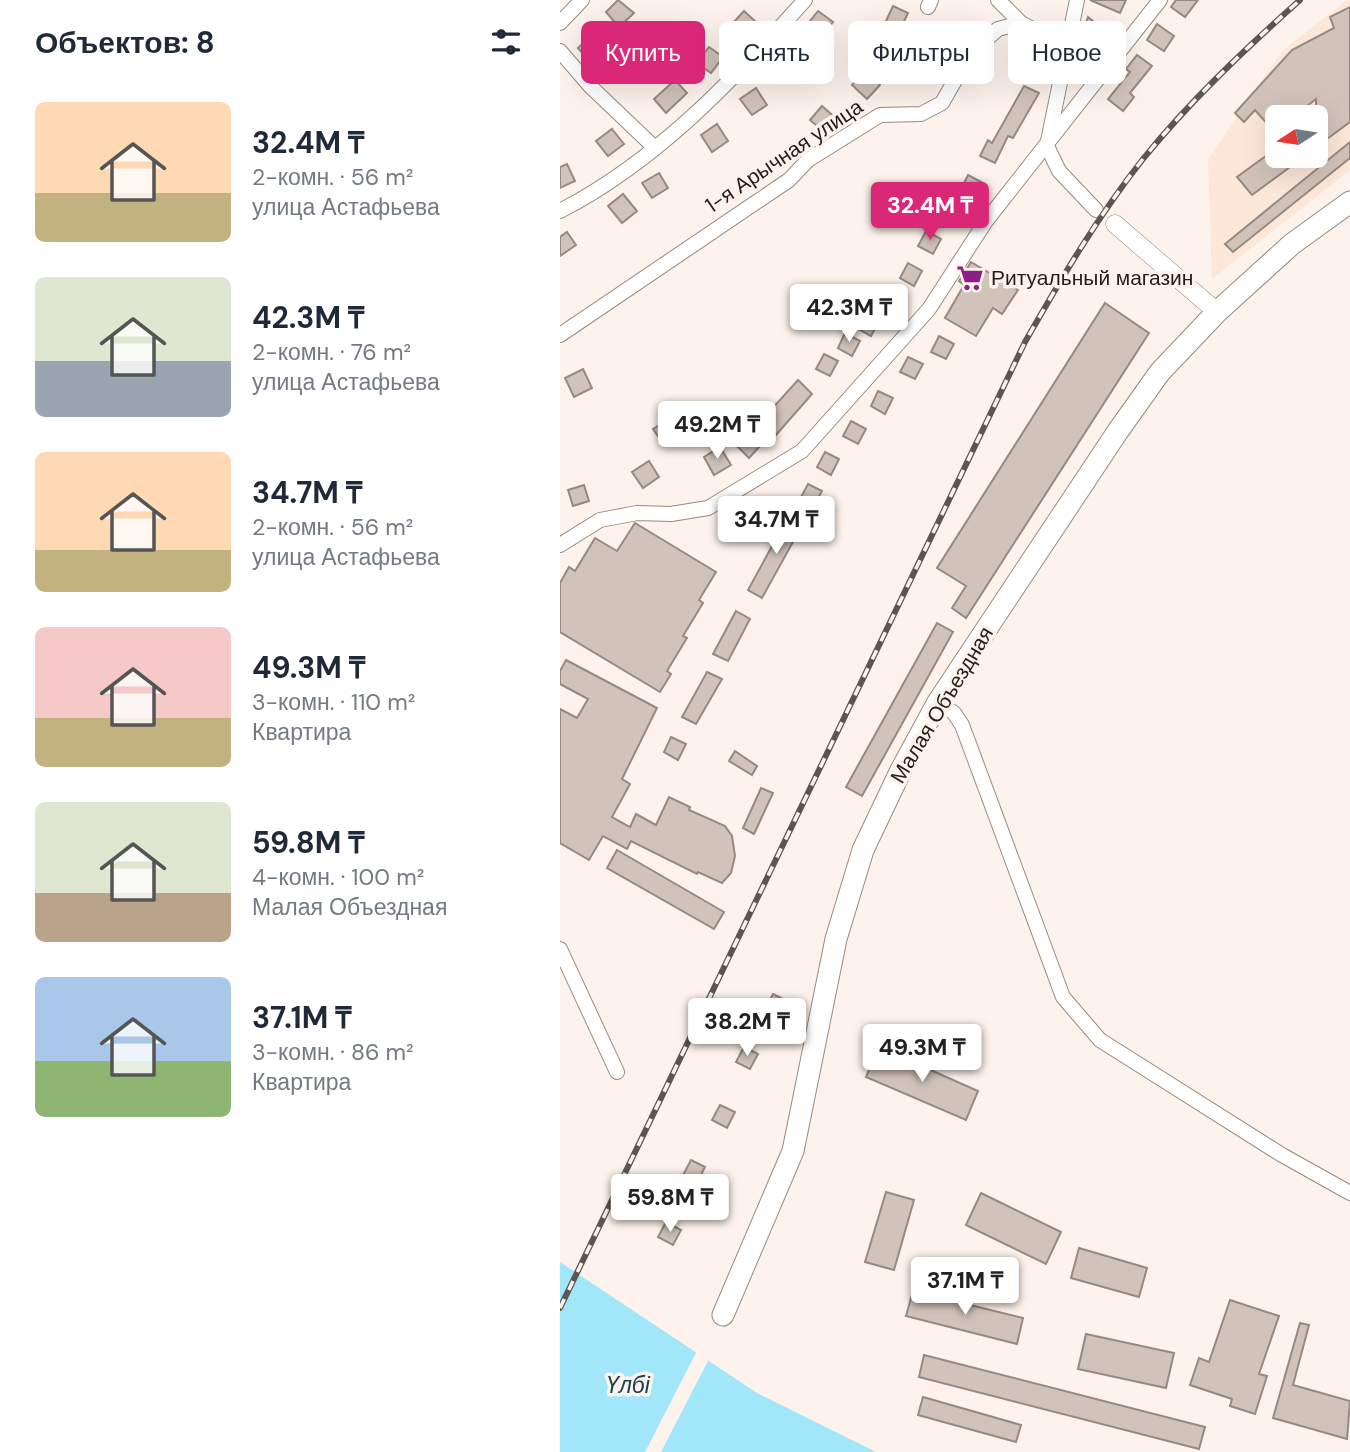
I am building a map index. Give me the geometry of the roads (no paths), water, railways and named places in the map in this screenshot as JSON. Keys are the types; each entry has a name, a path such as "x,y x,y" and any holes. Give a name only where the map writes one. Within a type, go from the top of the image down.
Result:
{"main road":[{"name":"Малая Объездная","path":"723,1315 793,1152 836,939 863,850 901,770 938,702 1118,430 1160,372 1217,313 1292,244 1350,202"}],"street":[{"path":"560,23 582,0"},
{"path":"560,211 596,192 655,148 731,83 805,0"},
{"path":"998,0 1019,21"},
{"path":"1072,21 1077,0"},
{"path":"560,545 600,520 637,513 671,514 708,508 802,451 929,309 986,222 1160,0"},
{"name":"1-я Арычная улица","path":"560,335 789,180 808,160 880,115 921,114 942,103 970,54 998,29 1008,26"},
{"path":"560,51 590,86 655,148"},
{"path":"1059,84 1048,146 1059,171 1096,211"},
{"path":"1115,224 1217,313"},
{"path":"938,702 954,713 962,725 1063,997 1100,1040 1282,1155 1350,1193"},
{"path":"560,949 617,1072"}],"water":[{"name":"Үлбі","path":"560,1262 757,1393 876,1452 560,1452"}],"railway":[{"path":"560,1308 1025,342 1095,225 1143,159 1218,76 1300,0"}],"place":[{"name":"Ритуальный магазин","path":"970,278"}]}
